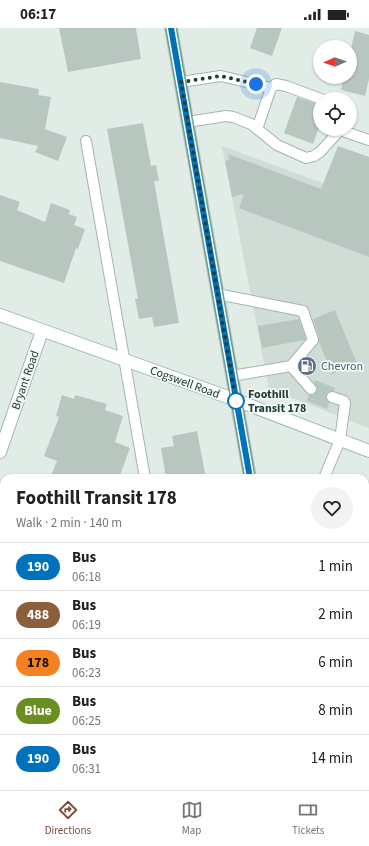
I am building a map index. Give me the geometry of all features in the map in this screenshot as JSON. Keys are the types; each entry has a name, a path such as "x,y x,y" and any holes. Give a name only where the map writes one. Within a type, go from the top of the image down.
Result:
{"main road":[{"path":"171,28 249,474"}],"street":[{"name":"Cogswell Road","path":"0,315 236,400 369,451"},
{"name":"Bryant Road","path":"0,452 42,331"}],"lane":[{"path":"181,82 221,76 271,88"},
{"path":"257,129 271,88 276,84 313,96"},
{"path":"187,122 226,116 233,117 251,124 277,145 306,158 314,156 320,152 335,136"},
{"path":"357,135 369,140"},
{"path":"86,141 143,474"},
{"path":"217,294 303,311 313,340 291,366 232,376"},
{"path":"291,366 312,389"},
{"path":"326,474 340,440 345,403 344,401 332,397"}],"shaded area":[{"path":"222,146 369,200 369,428 269,389"}],"building":[{"path":"59,28 136,28 141,59 68,72"},
{"path":"257,28 282,28 272,56 250,48"},
{"path":"355,31 369,35 369,79 365,96 357,94 357,92 341,90 342,84 357,84 357,40 353,40"},
{"path":"0,82 39,89 38,95 51,97 45,129 67,137 58,161 35,152 38,146 0,138"},
{"path":"297,97 313,103 313,136 316,136 313,144 284,133"},
{"path":"143,123 151,166 156,165 159,181 154,181 179,323 154,327 152,317 139,319 135,299 138,299 107,129"},
{"path":"338,146 369,157 369,257 239,208 244,194 232,197 225,161 229,160 228,154 321,189"},
{"path":"0,195 20,202 17,210 45,222 51,203 70,210 69,214 77,217 74,225 85,229 78,249 76,248 64,283 0,261"},
{"path":"335,310 357,364 332,374 319,342 313,319"},
{"path":"299,319 306,339 262,348 258,326"},
{"path":"315,380 335,388 334,391 330,391 326,395 326,399 329,403 327,409 307,401 309,395 313,395 317,391 317,387 314,383"},
{"path":"62,395 74,399 75,395 107,404 105,410 123,416 115,442 130,448 120,474 52,474 57,461 44,456 59,417 56,416"},
{"path":"197,431 205,474 165,474 161,448 174,446 172,436"}],"bus line":[{"name":"190","path":"171,28 249,474"}],"place":[{"name":"Chevron","path":"307,366"},
{"name":"Foothill Transit 178","path":"236,401"}],"route":[{"path":"236,401 181,82 227,76 256,84"}]}
